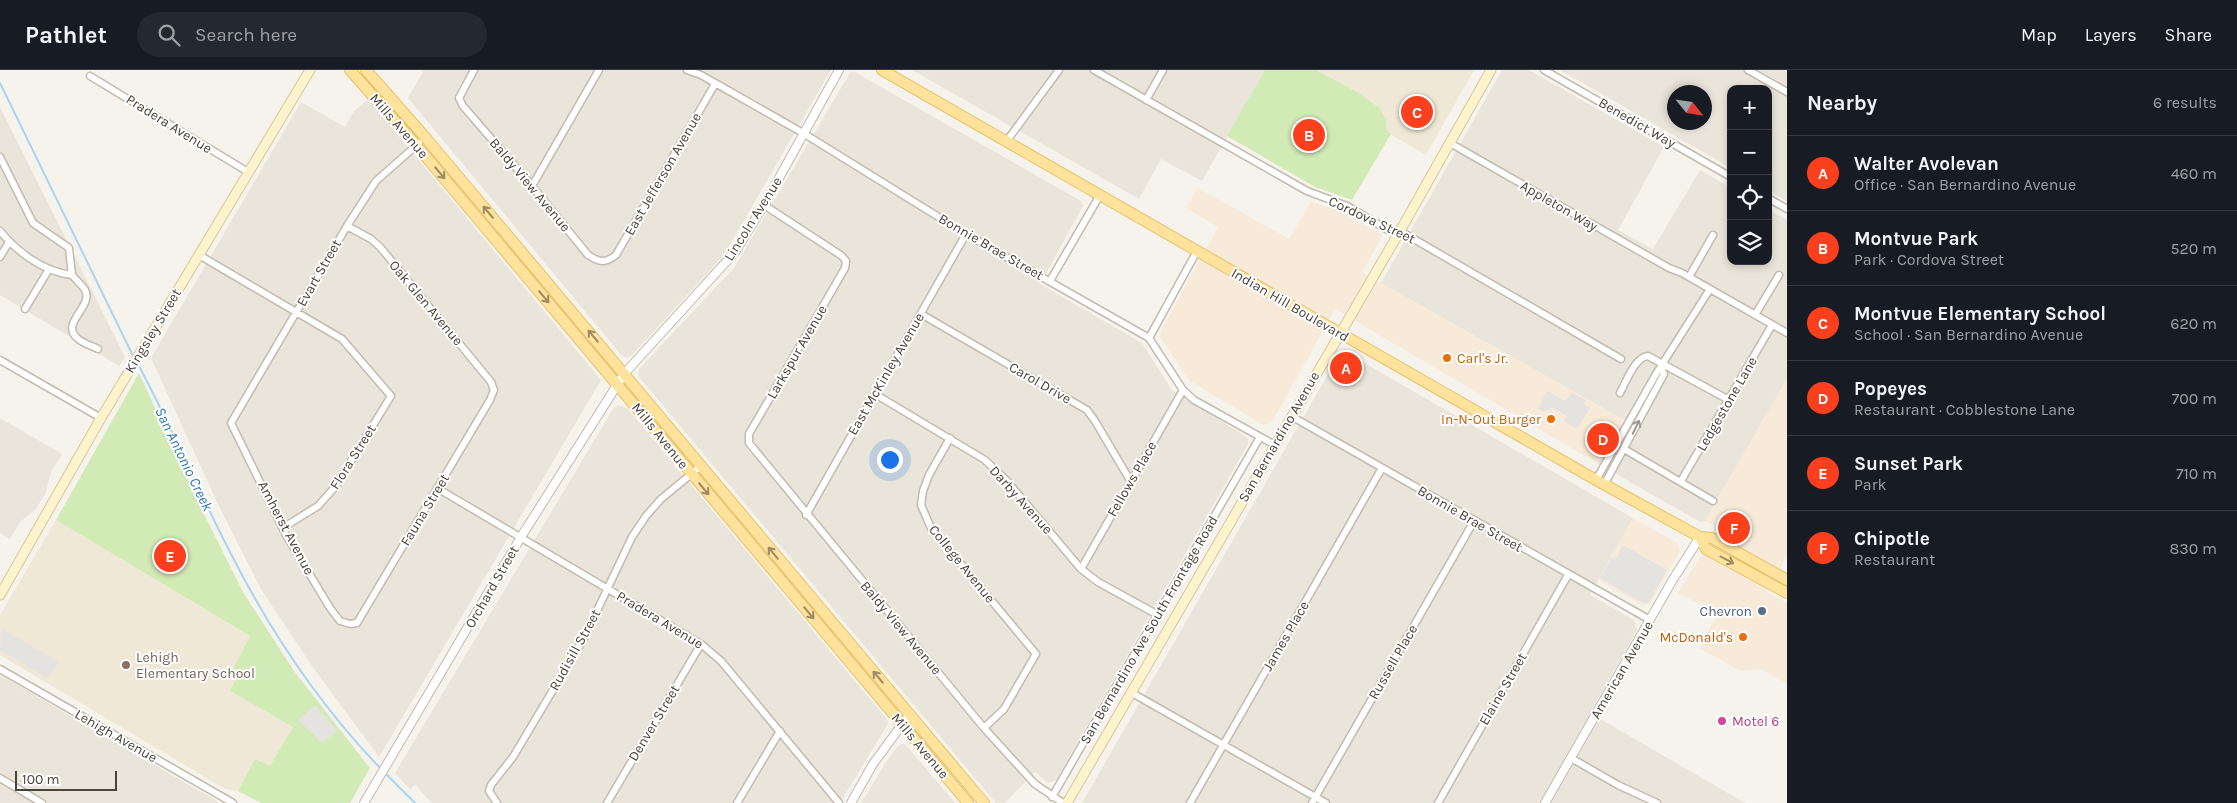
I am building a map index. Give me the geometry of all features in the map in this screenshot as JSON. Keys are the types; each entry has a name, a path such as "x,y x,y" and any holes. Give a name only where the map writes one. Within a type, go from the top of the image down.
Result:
{"main road":[{"name":"Kingsley Street","path":"1,592 100,418 310,70"},
{"name":"Mills Avenue","path":"350,70 416,145 618,384 968,803"},
{"name":"Mills Avenue","path":"366,70 425,137 984,803"},
{"name":"Indian Hill Boulevard","path":"882,70 1339,334 1700,538"},
{"name":"San Bernardino Avenue","path":"1065,803 1132,693 1400,231 1491,70"},
{"path":"1787,580 1712,538 1700,538 1706,549 1787,593"}],"street":[{"name":"Baldy View Avenue","path":"474,70 459,98 463,106 588,254 599,262 608,262"},
{"path":"532,186 599,70"},
{"name":"Bonnie Brae Street","path":"687,70 803,134 966,234 1149,338 1183,390 1194,400 1275,445"},
{"name":"Lincoln Avenue","path":"624,374 720,271 735,252 839,70"},
{"path":"1006,142 1059,70"},
{"name":"Cordova Street","path":"1094,70 1307,191 1347,206 1388,230 1400,231 1620,359"},
{"path":"1146,100 1163,70"},
{"name":"Benedict Way","path":"1544,70 1728,175"},
{"path":"1748,70 1787,92"},
{"name":"Pradera Avenue","path":"90,76 248,172"},
{"name":"East Jefferson Avenue","path":"608,262 616,255 715,84"},
{"name":"Evart Street","path":"231,423 347,226 376,181 425,137"},
{"name":"Appleton Way","path":"1450,143 1668,268 1689,277 1787,333"},
{"path":"0,157 32,224 69,248 72,275 86,291 87,299 73,324 73,330 76,337 98,349"},
{"path":"1050,282 1100,195"},
{"path":"1772,200 1787,209"},
{"name":"Larkspur Avenue","path":"749,443 749,434 845,268 846,261 842,256 764,204"},
{"name":"Oak Glen Avenue","path":"347,226 380,247 492,382 494,390"},
{"path":"0,231 9,242 49,269 60,274 72,275"},
{"name":"East McKinley Avenue","path":"806,515 966,234"},
{"path":"1689,277 1712,235"},
{"path":"0,257 9,242"},
{"path":"1149,338 1197,251"},
{"path":"199,255 297,311"},
{"path":"25,310 49,269"},
{"path":"1755,315 1778,275"},
{"path":"1600,482 1648,388 1710,289"},
{"name":"Flora Street","path":"284,527 318,506 335,487 391,396 342,339 297,311"},
{"name":"Carol Drive","path":"921,314 1086,410 1095,421 1131,482"},
{"name":"Ledgestone Lane","path":"1681,482 1772,325"},
{"path":"1620,393 1640,358 1648,356 1662,367 1729,400"},
{"path":"0,360 100,418"},
{"path":"1600,482 1624,449 1664,374 1662,367"},
{"name":"Orchard Street","path":"364,803 521,537 624,374"},
{"name":"Fauna Street","path":"350,624 357,623 490,400 494,390"},
{"name":"Fellows Place","path":"1081,570 1183,390"},
{"name":"Darby Avenue","path":"875,394 985,460 1007,480 1081,570 1098,582 1158,615"},
{"name":"Bonnie Brae Street","path":"1291,416 1650,620"},
{"name":"Amherst Avenue","path":"231,423 284,527 286,535 330,608 340,621 350,624"},
{"name":"San Bernardino Ave South Frontage Road","path":"1052,797 1260,437"},
{"name":"College Avenue","path":"950,438 929,475 921,505 931,528 1036,654 1004,709 984,728"},
{"name":"Baldy View Avenue","path":"749,443 806,515 984,728 1035,784 1052,797 1065,803"},
{"path":"1624,449 1713,501"},
{"name":"Rudisill Street","path":"497,803 489,791 491,784 513,757 584,638 625,551 646,516 661,499 701,466"},
{"name":"James Place","path":"1190,803 1382,468"},
{"name":"Pradera Avenue","path":"438,488 701,644 721,661 839,803"},
{"name":"Russell Place","path":"1314,800 1474,521"},
{"name":"American Avenue","path":"1545,803 1650,620 1700,538"},
{"name":"Elaine Street","path":"1438,803 1568,575"},
{"name":"Denver Street","path":"607,803 701,644"},
{"name":"Lehigh Avenue","path":"0,669 232,803"},
{"path":"1132,693 1224,745 1314,800 1326,803"},
{"path":"851,803 873,764 909,715"},
{"path":"737,803 780,731"},
{"path":"1571,758 1618,785 1657,803"},
{"path":"0,778 42,803"}],"shaded area":[{"path":"424,70 831,70 724,255 632,355 623,357 408,98"},
{"path":"912,70 1265,70 1202,181 1161,159 1139,199"},
{"path":"1316,70 1474,70 1426,155 1388,133 1383,113 1378,106 1359,93"},
{"path":"1502,70 1529,70 1664,147 1618,230 1653,249 1700,170 1727,186 1727,265 1772,265 1772,211 1787,220 1787,379 1705,521 1700,522 1597,463 1624,420 1381,283"},
{"path":"1560,70 1787,70 1787,201 1772,192 1772,85 1727,85 1727,166"},
{"path":"853,71 1081,201 1083,206 1040,284 1142,343 1172,390 1248,438 1248,444 1056,780 1048,783 1035,772 1005,803 996,803 639,377 638,373 639,369 734,268 850,73"},
{"path":"368,99 601,380 379,757 312,666 262,591 217,502 151,358 301,102 345,127 354,111"},
{"path":"0,107 125,357 119,366 0,295"},
{"path":"1198,188 1289,239 1311,202 1341,211 1383,235 1362,272 1624,420 1597,463 1335,309 1272,422 1264,425 1190,381 1160,337 1161,331 1218,227 1186,208"},
{"path":"1347,353 1633,518 1590,595 1634,620 1637,630 1590,713 1745,803 1082,803 1339,355"},
{"path":"1787,379 1787,556 1766,592 1787,603 1787,684 1761,669 1741,671 1699,648 1718,614 1678,593 1719,527 1705,521"},
{"path":"1547,391 1565,401 1572,393 1586,400 1584,405 1590,408 1577,429 1564,421 1567,416 1553,408 1543,411 1538,409"},
{"path":"618,405 627,408 889,722 840,803 432,803 415,785 410,789 395,773 613,409"},
{"path":"0,418 62,454 51,472 46,492 36,509 20,522 10,539 0,533"},
{"path":"1633,518 1677,543 1680,551 1650,604 1641,605 1598,580"},
{"name":"Lehigh Elementary School","path":"56,520 250,636 230,675 236,679 230,691 293,727 270,767 255,760 238,791 225,789 0,655 0,615"},
{"path":"1623,545 1667,570 1648,603 1643,603 1600,578 1611,559 1617,557"},
{"path":"2,629 59,662 47,678 0,650"},
{"path":"0,675 220,803 0,803"},
{"path":"315,705 337,731 322,743 298,720"},
{"path":"900,744 905,744 955,803 861,803 890,756"}],"green space":[{"path":"1265,70 1316,70 1359,93 1380,108 1386,121 1387,131 1391,134 1352,200 1315,187 1227,136"},
{"path":"139,373 199,504 243,592 294,671 370,768 350,803 261,803 238,791 255,759 270,766 293,727 230,691 236,679 230,675 250,636 56,520"}],"waterway":[{"name":"San Antonio Creek","path":"0,83 134,358"},
{"name":"San Antonio Creek","path":"138,364 218,529 245,581 279,639 317,694 382,770"},
{"name":"San Antonio Creek","path":"385,773 415,803"}],"place":[{"name":"Montvue Elementary School","path":"1417,112"},
{"name":"Montvue Park","path":"1309,135"},
{"name":"Carl's Jr.","path":"1447,358"},
{"name":"Walter Avolevan","path":"1346,368"},
{"name":"In-N-Out Burger","path":"1551,419"},
{"name":"Popeyes","path":"1603,439"},
{"name":"Chipotle","path":"1734,528"},
{"name":"Sunset Park","path":"170,556"},
{"name":"Chevron","path":"1762,611"},
{"name":"McDonald's","path":"1743,637"},
{"name":"Lehigh Elementary School","path":"126,665"},
{"name":"Motel 6","path":"1722,721"}]}
